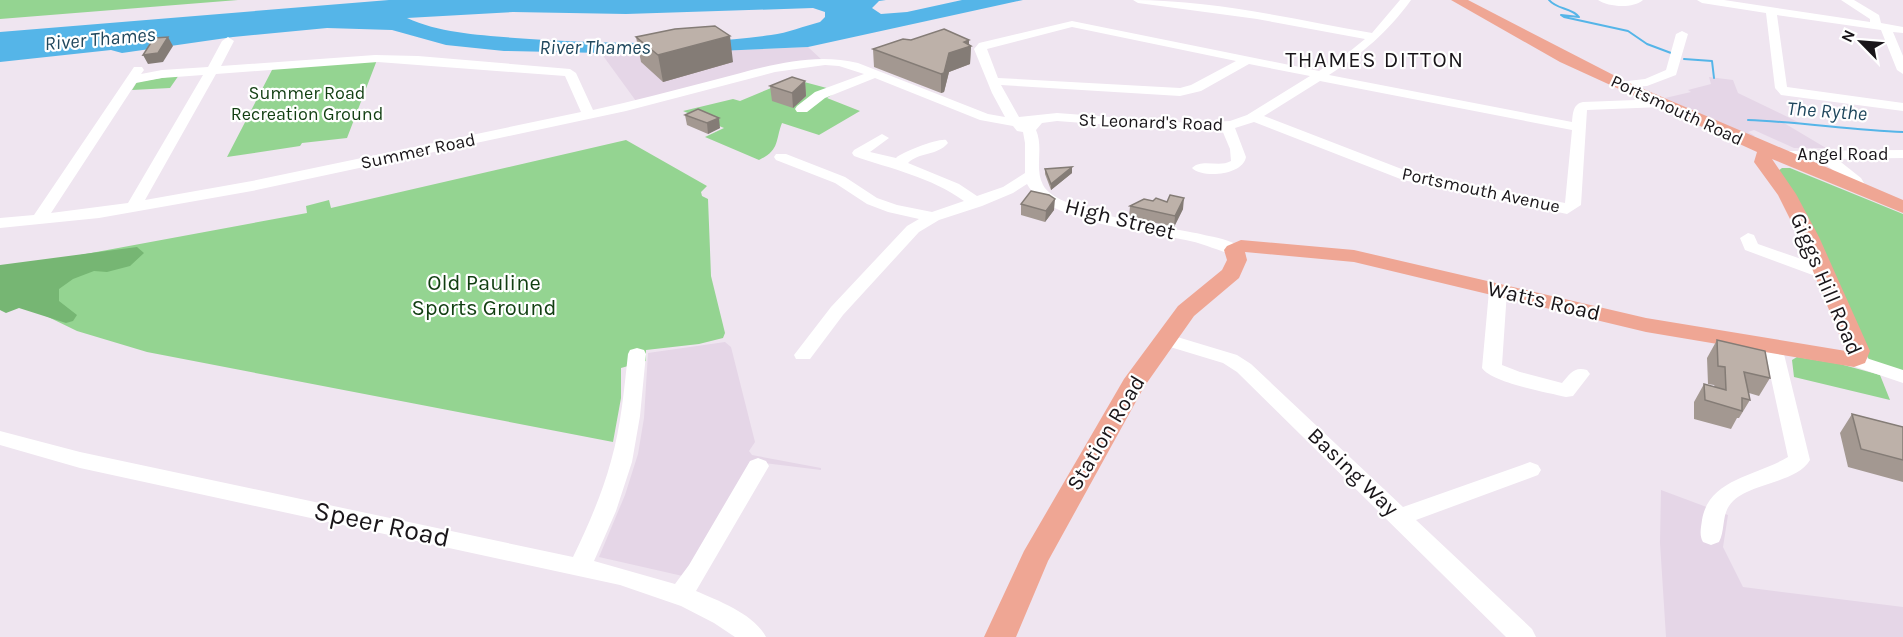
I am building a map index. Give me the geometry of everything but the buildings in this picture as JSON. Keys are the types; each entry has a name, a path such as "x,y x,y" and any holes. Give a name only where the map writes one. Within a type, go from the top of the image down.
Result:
{"main road":[{"name":"Portsmouth Road","path":"1458,0 1501,25 1774,159 1858,188 1903,207"},
{"name":"Giggs Hill Road","path":"1774,159 1858,351 1857,358 1854,360"},
{"name":"Watts Road","path":"1234,250 1241,246 1254,246 1376,260 1646,326 1854,360"},
{"name":"Station Road","path":"1000,637 1034,559 1074,485 1133,385 1164,339 1194,302 1231,273 1237,260 1234,250"}],"street":[{"path":"1138,0 1257,15 1375,37"},
{"name":"St Leonard's Road","path":"1024,123 1057,117 1190,127 1227,125 1254,117 1320,76 1375,37 1393,19 1406,0"},
{"path":"1603,0 1632,3 1638,0"},
{"path":"1702,0 1883,22"},
{"path":"1846,0 1883,22 1903,30"},
{"path":"1771,10 1781,88 1786,92 1903,106"},
{"path":"1883,22 1903,70"},
{"path":"1024,123 1011,116 981,55 981,47 1065,25 1077,25 1579,127"},
{"path":"1623,85 1647,82 1672,72 1682,34"},
{"path":"133,207 228,41"},
{"path":"39,219 135,73 162,74 379,59 418,60 570,73 589,115"},
{"path":"993,81 1180,92 1196,88 1247,60"},
{"name":"Summer Road","path":"0,223 133,207 252,186 589,115 761,70 832,61 875,74"},
{"path":"802,109 820,95 875,74 985,117 1024,123"},
{"name":"Portsmouth Avenue","path":"1254,117 1408,177 1561,209 1571,208 1573,205 1580,110 1583,106 1662,103"},
{"name":"High Street","path":"1024,123 1033,143 1030,153 1039,192 1054,202 1072,210 1227,245 1234,250"},
{"path":"1206,166 1229,168 1240,160 1240,153 1227,125"},
{"path":"882,138 859,153 886,162 900,163 906,168 954,187 977,203"},
{"path":"900,163 909,154 931,152 941,143"},
{"path":"1822,154 1856,181 1858,188"},
{"name":"Angel Road","path":"1774,159 1822,154 1903,154"},
{"path":"781,157 840,180 872,201 892,209 933,218"},
{"path":"803,355 837,311 913,229 933,218 1008,190 1033,174"},
{"path":"1008,190 1039,192"},
{"path":"1748,238 1751,247 1757,250 1786,258 1824,273"},
{"path":"1498,291 1492,368 1513,377 1566,391 1580,375"},
{"name":"Basing Way","path":"1164,339 1238,363 1523,637"},
{"path":"1711,536 1717,505 1722,500 1749,483 1791,466 1799,460 1773,346"},
{"path":"580,566 603,518 618,474 630,415 637,354"},
{"name":"Giggs Hill Road","path":"1854,360 1903,377"},
{"name":"Speer Road","path":"0,438 80,460 580,566 680,595 744,629 753,637"},
{"path":"1400,517 1530,470"},
{"path":"680,595 758,475"}],"shaded area":[{"path":"808,47 822,60 636,101 601,53 649,54"},
{"path":"1709,77 1733,80 1738,93 1800,123 1784,123 1826,148 1794,148 1754,130 1748,132 1755,136 1750,137 1665,98 1691,92 1688,90 1711,84"},
{"path":"725,342 731,347 755,442 749,451 752,455 821,468 821,470 756,462 687,577 599,557 625,495 638,454 644,418 648,353"},
{"path":"1661,490 1728,515 1723,547 1743,587 1903,607 1903,637 1666,637 1660,543"}],"green space":[{"path":"0,0 238,0 0,19"},
{"name":"Summer Road Recreation Ground","path":"377,60 347,138 302,143 300,146 227,157 273,68"},
{"path":"179,75 170,88 132,90 137,82"},
{"path":"793,79 838,91 827,98 860,111 819,135 782,123 774,149 759,160 705,137 724,128 683,111 733,99 740,101"},
{"name":"Old Pauline Sports Ground","path":"626,140 707,186 701,192 702,196 708,199 711,276 725,333 723,338 699,344 646,350 646,361 621,368 621,398 613,442 147,352 77,331 40,313 64,258 307,213 306,206 329,200 331,208"},
{"path":"1782,168 1790,168 1903,214 1903,372 1869,360 1808,219 1778,171"},
{"path":"137,247 144,253 130,266 107,272 94,271 73,279 59,289 59,301 77,315 73,321 66,323 19,308 6,313 0,310 0,265"},
{"path":"1797,357 1840,364 1880,375 1890,400 1794,377 1792,360"}],"water":[{"name":"River Thames","path":"389,0 886,0 879,1 872,8 881,14 907,12 962,0 1023,0 808,47 649,54 504,51 446,45 392,30 327,28 233,37 122,53 111,50 0,62 0,32","holes":["813,8 825,12 825,17 820,22 777,34 741,39 643,43 546,40 474,34 432,27 407,18 513,12 626,14"]}],"waterway":[{"path":"1549,0 1579,17 1561,15 1564,17 1628,31 1647,44 1671,53"},
{"path":"1684,59 1712,61 1714,78"},
{"name":"The Rythe","path":"1748,120 1903,132"}],"district":[{"name":"THAMES DITTON","path":"1375,60"}]}
